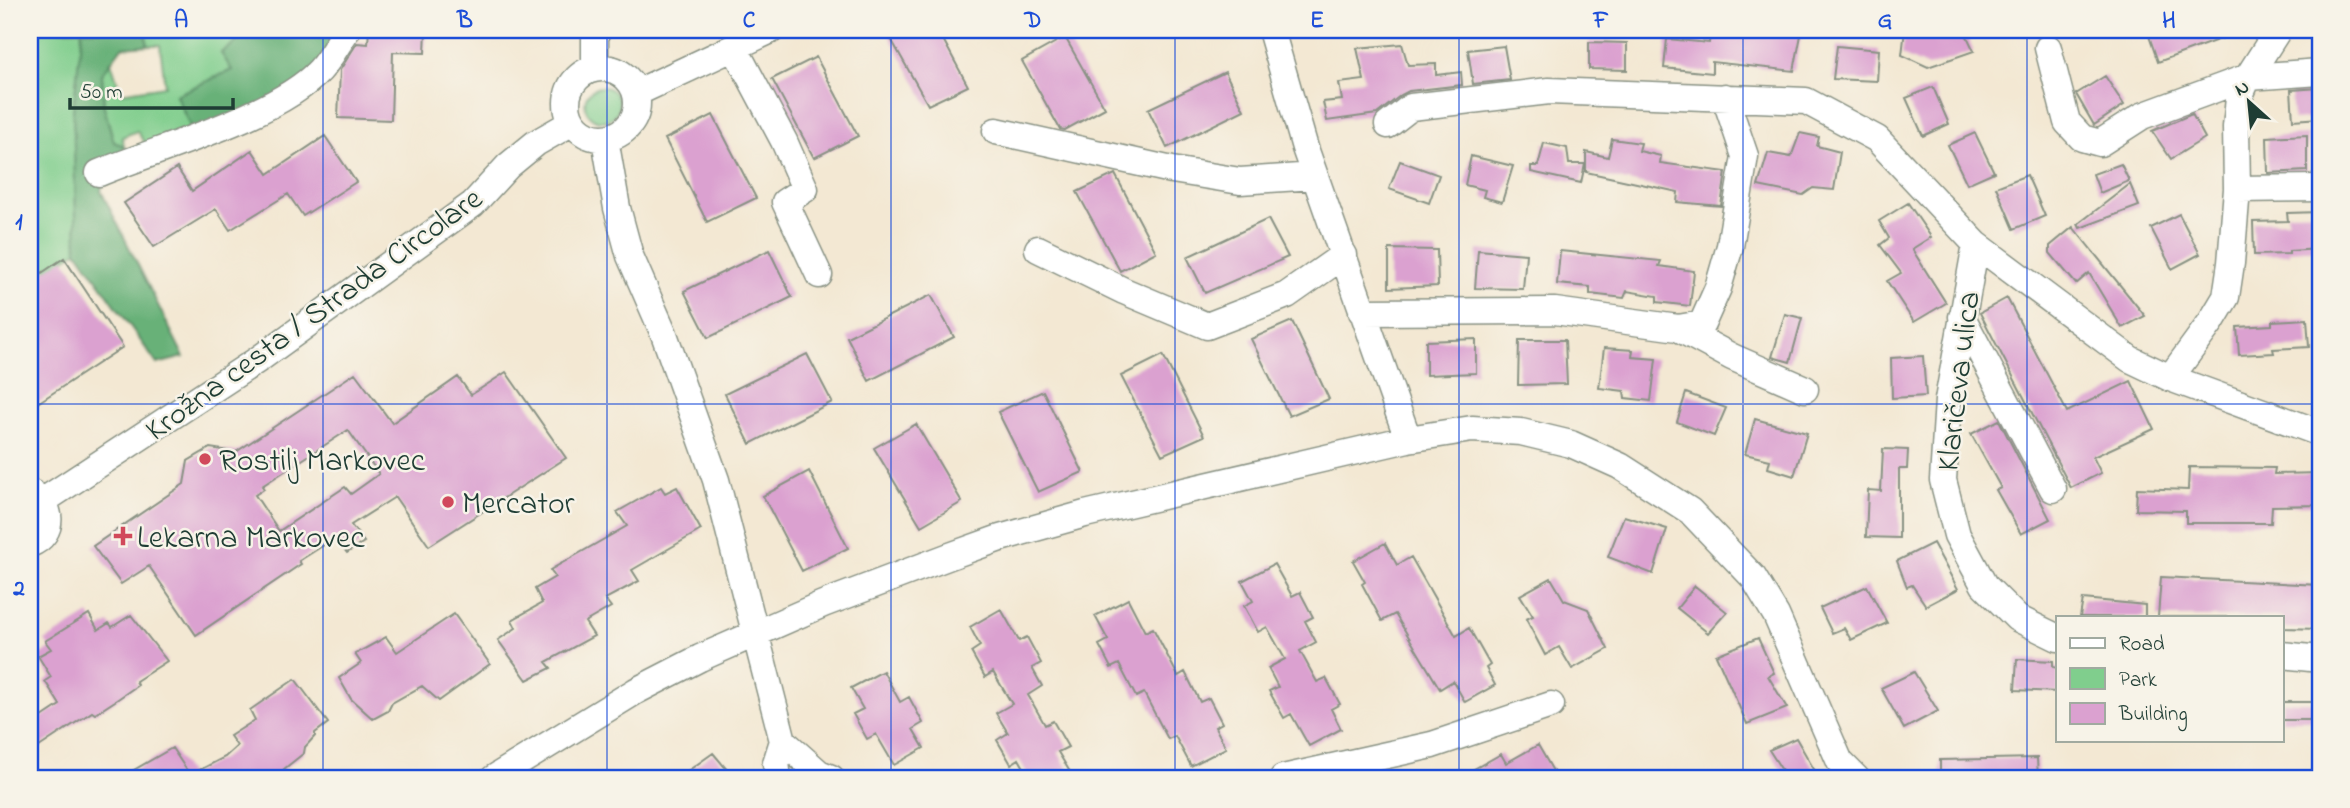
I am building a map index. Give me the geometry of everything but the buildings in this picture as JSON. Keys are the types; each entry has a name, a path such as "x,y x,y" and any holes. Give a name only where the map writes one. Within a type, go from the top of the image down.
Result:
{"street":[{"path":"99,173 240,119 280,99 320,70 347,30"},
{"path":"595,30 596,68"},
{"path":"636,93 771,30"},
{"path":"1270,30 1305,148 1408,439"},
{"path":"2170,378 2226,297 2237,189 2236,127 2239,99 2248,77 2278,30"},
{"path":"734,47 784,141 805,190 785,202 820,275"},
{"path":"2048,48 2067,122 2082,138 2100,143 2142,116 2248,77 2320,72"},
{"path":"611,68 623,72 636,93 634,118 622,132 605,139 589,136 571,123 566,107 568,90 574,80 586,71 611,68"},
{"path":"1388,125 1411,107 1549,91 1806,101 1877,139 1976,244 2130,359 2170,378 2320,433"},
{"path":"1363,312 1555,311 1678,328 1702,324 1718,288 1730,246 1745,156 1725,97"},
{"name":"Krožna cesta / Strada Circolare","path":"36,497 120,452 259,359 473,204 517,158 536,143 571,123"},
{"path":"996,131 1172,170 1240,181 1315,176"},
{"path":"605,139 630,256 664,334 716,480 783,741 776,763 778,778"},
{"path":"2237,189 2320,188"},
{"name":"Klaričeva ulica","path":"1976,244 1948,400 1943,480 1957,535 1984,585 2017,618 2056,637"},
{"path":"1038,249 1124,291 1207,326 1287,295 1344,255"},
{"path":"1962,317 2053,489"},
{"path":"1678,328 1732,357 1805,389"},
{"path":"494,778 636,691 700,658 915,568 1000,538 1086,514 1408,439 1472,429 1521,432 1571,443 1620,466 1689,512 1754,577 1776,615 1840,762 1856,778"},
{"path":"30,544 48,527 49,518 36,497"},
{"path":"2284,655 2320,659"},
{"path":"1283,778 1432,745 1551,705"},
{"path":"783,741 819,773 831,778"}],"green space":[{"path":"30,30 82,30 73,112 77,251 30,281"},
{"path":"82,30 144,30 148,45 122,47 102,74 104,107 114,142 124,146 128,161 103,180 101,191 184,357 157,364 77,251 73,112"},
{"path":"144,30 253,30 221,53 232,70 176,95 195,137 147,147 137,131 122,137 124,146 114,143 104,107 102,74 111,62 121,93 165,86 160,45 148,45"},
{"path":"253,30 337,30 310,84 195,137 176,95 232,70 221,53"},
{"path":"602,87 614,92 619,104 614,116 602,121 590,116 585,104 590,92"}],"place":[{"name":"Rostilj Markovec","path":"205,459"},
{"name":"Mercator","path":"448,502"},
{"name":"Lekarna Markovec","path":"123,536"}]}
